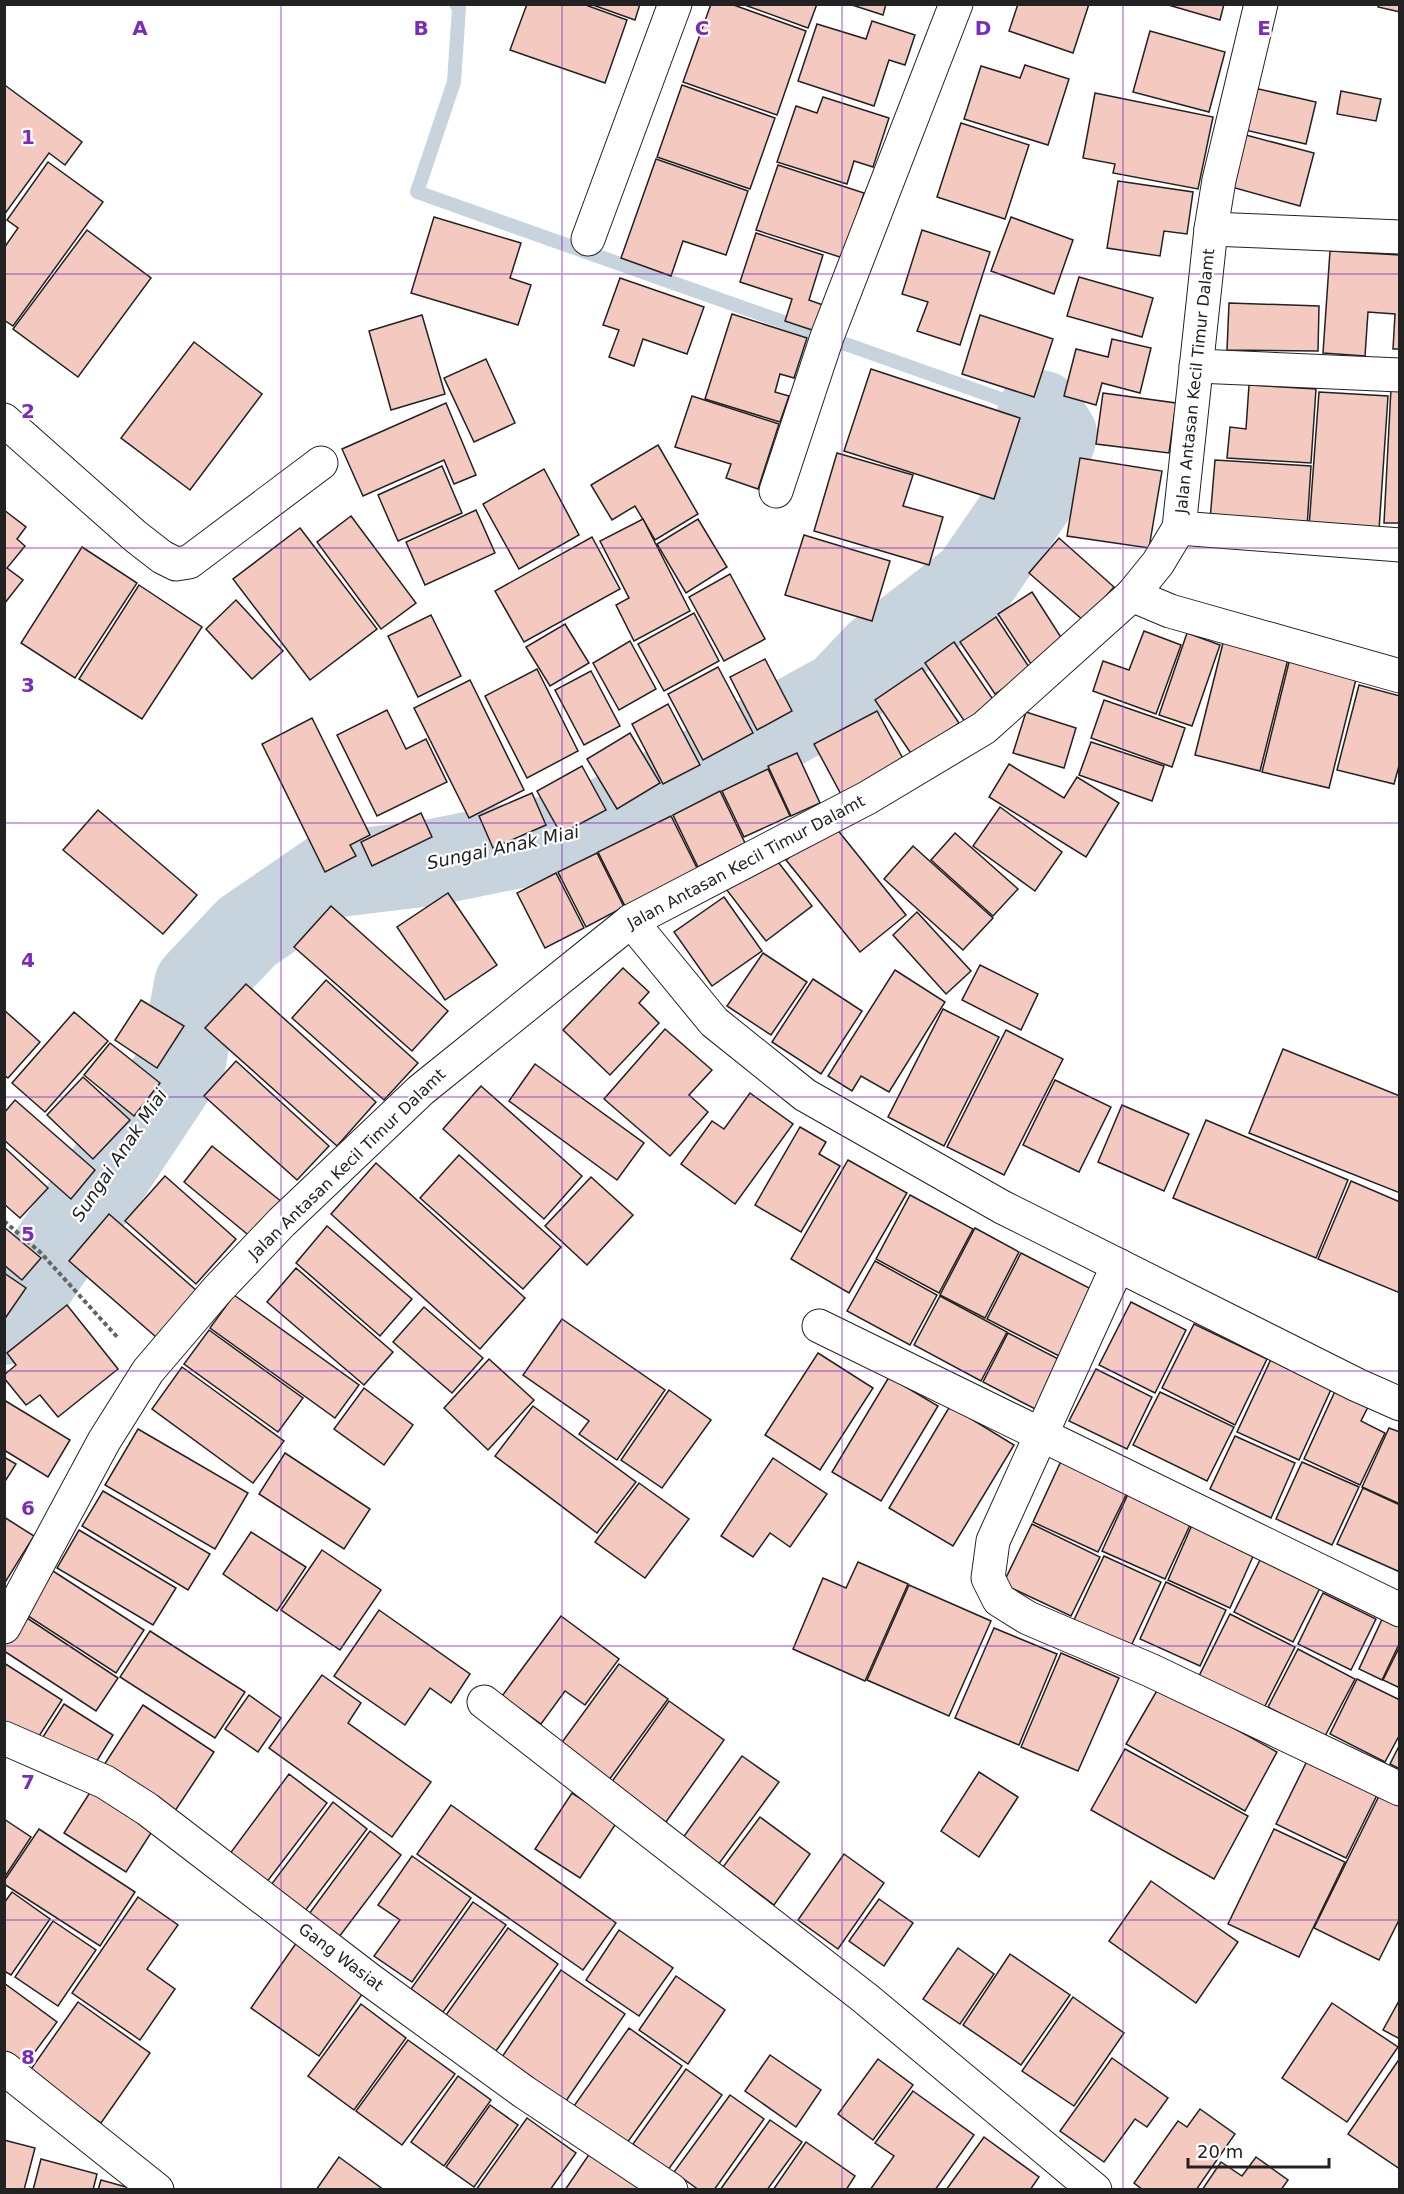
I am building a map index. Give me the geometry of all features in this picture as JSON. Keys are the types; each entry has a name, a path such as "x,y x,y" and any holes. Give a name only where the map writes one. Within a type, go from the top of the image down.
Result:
{"street":[{"path":"588,239 675,4"},
{"path":"776,491 826,338 956,4"},
{"name":"Jalan Antasan Kecil Timur Dalamt","path":"4,1627 104,1441 148,1371 218,1289 282,1221 421,1090 631,921 867,798 984,728 1132,595 1158,563 1179,528 1211,229 1219,180 1261,4"},
{"path":"1211,229 1400,237"},
{"path":"1196,366 1400,375"},
{"path":"4,420 135,536 176,564 189,562 321,463"},
{"path":"1179,528 1400,545"},
{"path":"1158,563 1170,611"},
{"path":"1132,595 1170,611 1400,676"},
{"path":"631,921 714,1022 805,1095 1002,1207 1357,1385 1400,1404"},
{"path":"1118,1265 993,1541 988,1578 999,1600 1028,1618 1150,1670 1400,1789"},
{"path":"819,1326 1400,1610"},
{"path":"484,1702 865,1998 1095,2190"},
{"name":"Gang Wasiat","path":"4,1738 105,1782 147,1809 370,1980 524,2092 671,2190"},
{"path":"4,2068 157,2190"}],"path":[{"path":"4,1221 40,1252 148,1371"}],"building":[{"path":"527,4 583,4 627,20 605,83 510,50"},
{"path":"590,4 640,4 635,20"},
{"path":"711,4 731,4 806,31 777,115 683,82"},
{"path":"742,4 817,4 808,28"},
{"path":"849,4 886,4 883,15"},
{"path":"1018,4 1089,4 1073,53 1009,31"},
{"path":"1165,4 1224,4 1220,20"},
{"path":"1378,4 1400,4 1400,12 1378,7"},
{"path":"872,21 915,35 905,65 889,60 874,106 798,81 817,24 866,39"},
{"path":"1150,31 1225,52 1209,112 1133,92"},
{"path":"1025,65 1069,79 1048,145 964,119 981,66 1020,78"},
{"path":"682,85 775,118 750,189 657,157"},
{"path":"6,86 82,142 65,165 49,153 4,215 4,88"},
{"path":"1254,88 1316,102 1306,144 1245,130"},
{"path":"1341,91 1381,99 1376,121 1337,114"},
{"path":"1095,93 1213,117 1198,189 1113,173 1115,164 1083,158"},
{"path":"823,97 889,118 873,167 854,161 847,184 777,162 796,106 817,113"},
{"path":"961,123 1029,145 1005,219 937,197"},
{"path":"1242,134 1314,153 1300,206 1228,186"},
{"path":"656,159 748,191 726,255 683,241 671,276 621,258"},
{"path":"48,162 103,202 13,326 4,320 4,248 18,228 7,220"},
{"path":"778,165 864,193 843,258 756,230"},
{"path":"1118,181 1193,192 1187,234 1164,231 1160,256 1107,248"},
{"path":"434,217 521,243 510,278 531,285 518,325 411,293"},
{"path":"1011,217 1073,240 1054,294 991,271"},
{"path":"87,230 151,278 78,377 13,329"},
{"path":"922,230 990,252 960,345 917,331 928,302 902,294"},
{"path":"756,233 823,255 809,300 823,305 815,331 785,321 792,299 740,282"},
{"path":"1330,251 1400,255 1400,349 1393,349 1395,314 1368,312 1365,356 1323,353"},
{"path":"1079,277 1153,298 1142,337 1067,316"},
{"path":"620,278 704,307 687,354 643,339 634,366 609,357 619,330 603,325"},
{"path":"1229,303 1319,306 1318,351 1227,350"},
{"path":"732,314 807,338 794,378 780,374 775,392 789,396 780,422 705,399"},
{"path":"422,315 445,394 391,410 369,331"},
{"path":"980,315 1053,339 1034,397 962,374"},
{"path":"1112,339 1151,348 1140,393 1102,383 1096,405 1064,396 1076,349 1108,357"},
{"path":"194,342 262,394 190,490 121,438"},
{"path":"486,359 515,423 474,442 444,378"},
{"path":"871,369 1020,418 994,499 844,451"},
{"path":"1249,385 1316,389 1311,463 1227,458 1230,427 1246,429"},
{"path":"1391,388 1400,389 1400,523 1384,523"},
{"path":"1319,392 1388,396 1379,530 1309,527"},
{"path":"1103,393 1176,403 1169,453 1096,444"},
{"path":"692,396 779,424 758,489 726,478 731,464 675,447"},
{"path":"446,403 476,475 454,484 444,460 363,496 342,449"},
{"path":"658,445 698,514 655,540 635,506 612,520 591,485"},
{"path":"837,453 913,475 903,506 943,517 929,565 814,531"},
{"path":"1080,458 1162,471 1149,548 1067,536"},
{"path":"1215,460 1311,466 1307,527 1210,520"},
{"path":"442,466 462,513 398,541 378,495"},
{"path":"544,469 579,535 519,569 483,504"},
{"path":"4,510 26,527 17,539 25,546 7,568 23,580 4,604"},
{"path":"476,510 495,553 425,585 406,542"},
{"path":"351,516 416,603 381,629 317,542"},
{"path":"643,519 690,611 634,641 616,605 629,598 600,541"},
{"path":"698,519 727,567 686,593 657,544"},
{"path":"300,528 377,629 310,680 233,579"},
{"path":"804,535 890,561 872,621 785,595"},
{"path":"592,537 620,589 524,642 495,591"},
{"path":"1059,538 1114,587 1084,621 1029,573"},
{"path":"82,547 137,583 75,678 21,643"},
{"path":"730,574 765,639 724,661 689,597"},
{"path":"139,585 202,627 142,719 79,679"},
{"path":"1032,592 1064,642 1031,664 998,614"},
{"path":"236,600 283,651 252,679 206,629"},
{"path":"694,613 719,661 664,691 638,644"},
{"path":"431,615 461,676 418,697 388,636"},
{"path":"996,617 1031,670 995,694 960,642"},
{"path":"565,624 589,663 550,686 526,647"},
{"path":"1144,631 1181,645 1156,714 1093,691 1103,661 1129,670"},
{"path":"1187,633 1220,645 1192,726 1159,715"},
{"path":"1224,639 1289,655 1260,771 1195,755"},
{"path":"630,641 656,689 619,710 593,663"},
{"path":"954,642 994,701 965,722 925,663"},
{"path":"1291,654 1358,671 1329,788 1262,772"},
{"path":"765,659 792,711 757,730 730,677"},
{"path":"718,667 753,733 703,760 668,694"},
{"path":"922,668 959,723 912,755 875,700"},
{"path":"537,669 578,751 527,778 485,696"},
{"path":"591,671 620,726 584,745 555,690"},
{"path":"470,680 524,790 469,818 414,708"},
{"path":"1359,685 1400,696 1400,762 1394,784 1337,770"},
{"path":"1104,700 1185,728 1172,767 1091,738"},
{"path":"668,704 700,765 663,784 632,724"},
{"path":"387,710 406,749 426,739 447,782 377,816 337,735"},
{"path":"877,711 906,764 843,798 814,744"},
{"path":"1026,712 1076,728 1064,768 1013,753"},
{"path":"312,718 370,835 350,845 356,856 325,872 262,744"},
{"path":"630,733 660,783 617,809 587,759"},
{"path":"1091,742 1164,766 1152,801 1079,775"},
{"path":"797,753 820,803 791,816 768,766"},
{"path":"1009,764 1064,798 1077,777 1119,803 1086,857 989,797"},
{"path":"582,766 606,810 561,834 537,791"},
{"path":"768,769 790,816 744,837 722,791"},
{"path":"720,791 745,843 698,867 673,815"},
{"path":"532,793 546,825 493,848 479,816"},
{"path":"1000,807 1062,852 1035,891 973,846"},
{"path":"98,810 197,895 163,934 63,850"},
{"path":"421,813 432,837 372,866 361,842"},
{"path":"671,816 698,870 625,906 598,852"},
{"path":"832,823 906,915 860,952 786,860"},
{"path":"955,833 1018,889 993,916 931,860"},
{"path":"913,846 993,918 963,950 884,879"},
{"path":"597,853 624,907 586,927 558,872"},
{"path":"772,854 812,906 766,941 726,889"},
{"path":"556,873 584,928 545,948 517,893"},
{"path":"448,893 497,965 445,1000 397,927"},
{"path":"724,897 762,951 712,986 674,932"},
{"path":"331,906 448,1011 412,1051 294,947"},
{"path":"917,912 971,971 946,994 893,935"},
{"path":"763,953 807,982 771,1035 727,1006"},
{"path":"980,965 1038,994 1021,1030 962,1000"},
{"path":"623,968 649,992 639,1003 659,1023 610,1075 563,1030"},
{"path":"895,970 945,1002 889,1092 861,1076 852,1091 828,1076"},
{"path":"813,979 862,1011 821,1074 772,1042"},
{"path":"326,980 418,1063 384,1100 292,1018"},
{"path":"246,984 376,1102 337,1146 205,1028"},
{"path":"141,1000 184,1026 157,1068 115,1040"},
{"path":"943,1009 999,1037 944,1146 888,1117"},
{"path":"4,1010 40,1042 8,1078 4,1075"},
{"path":"74,1012 108,1041 45,1112 12,1083"},
{"path":"665,1029 712,1070 689,1095 708,1112 670,1156 604,1099"},
{"path":"1006,1030 1063,1059 1004,1175 947,1147"},
{"path":"110,1043 160,1083 134,1116 84,1075"},
{"path":"1283,1049 1400,1096 1400,1193 1249,1133"},
{"path":"236,1061 329,1146 297,1180 204,1096"},
{"path":"535,1064 644,1143 617,1180 509,1101"},
{"path":"83,1077 130,1120 93,1159 47,1115"},
{"path":"1055,1080 1111,1107 1079,1172 1023,1145"},
{"path":"481,1086 582,1176 544,1219 443,1129"},
{"path":"750,1093 793,1124 735,1204 681,1164 712,1121 724,1129"},
{"path":"15,1100 95,1170 71,1199 4,1140 4,1113"},
{"path":"1122,1105 1189,1134 1164,1191 1098,1162"},
{"path":"1206,1120 1348,1180 1316,1258 1173,1198"},
{"path":"800,1127 826,1142 819,1154 840,1166 801,1232 755,1205"},
{"path":"212,1146 282,1202 252,1238 184,1182"},
{"path":"4,1147 48,1188 20,1218 4,1204"},
{"path":"459,1155 561,1247 523,1289 420,1198"},
{"path":"848,1160 907,1193 849,1293 791,1259"},
{"path":"376,1163 525,1298 480,1349 331,1214"},
{"path":"165,1176 236,1239 196,1284 125,1221"},
{"path":"591,1177 633,1215 587,1265 545,1226"},
{"path":"1351,1181 1400,1202 1400,1293 1318,1259"},
{"path":"910,1195 973,1229 939,1293 876,1259"},
{"path":"109,1214 196,1290 156,1337 69,1261"},
{"path":"327,1226 412,1299 380,1336 296,1263"},
{"path":"4,1227 41,1258 22,1280 4,1265"},
{"path":"975,1228 1019,1252 985,1318 940,1295"},
{"path":"1021,1253 1097,1292 1063,1358 987,1319"},
{"path":"875,1261 937,1295 910,1345 847,1311"},
{"path":"296,1268 393,1352 364,1385 267,1302"},
{"path":"4,1273 26,1288 6,1317 4,1316"},
{"path":"234,1295 359,1385 335,1418 210,1328"},
{"path":"940,1296 1007,1332 981,1381 914,1345"},
{"path":"1131,1302 1186,1330 1155,1393 1099,1365"},
{"path":"67,1305 118,1369 58,1417 40,1395 26,1405 4,1375 16,1365 7,1353"},
{"path":"424,1307 483,1358 452,1393 393,1342"},
{"path":"562,1319 665,1390 617,1460 579,1434 589,1421 523,1375"},
{"path":"1194,1324 1267,1359 1235,1425 1162,1388"},
{"path":"209,1330 303,1398 278,1432 184,1364"},
{"path":"1008,1333 1070,1365 1045,1414 983,1382"},
{"path":"818,1353 873,1388 820,1470 765,1435"},
{"path":"1272,1357 1333,1385 1299,1460 1237,1432"},
{"path":"489,1359 534,1400 488,1450 444,1408"},
{"path":"182,1367 284,1441 253,1483 152,1409"},
{"path":"1096,1369 1152,1397 1127,1449 1069,1421"},
{"path":"889,1377 938,1406 881,1501 832,1472"},
{"path":"364,1388 413,1425 384,1465 334,1429"},
{"path":"1336,1389 1369,1405 1361,1421 1385,1433 1360,1485 1304,1459"},
{"path":"669,1390 711,1420 662,1488 621,1460"},
{"path":"1160,1392 1234,1427 1207,1481 1133,1445"},
{"path":"4,1400 70,1440 48,1477 4,1450"},
{"path":"533,1406 636,1482 597,1533 495,1456"},
{"path":"950,1406 1014,1445 953,1546 889,1508"},
{"path":"1389,1428 1400,1432 1400,1504 1362,1487"},
{"path":"138,1429 248,1493 215,1549 105,1485"},
{"path":"1235,1436 1295,1463 1271,1518 1210,1489"},
{"path":"285,1453 370,1509 344,1549 259,1494"},
{"path":"4,1457 16,1464 4,1483"},
{"path":"773,1458 827,1494 790,1547 770,1533 753,1557 721,1536"},
{"path":"1062,1459 1129,1489 1098,1552 1033,1522"},
{"path":"1302,1462 1359,1487 1332,1545 1276,1519"},
{"path":"639,1483 689,1519 645,1578 595,1542"},
{"path":"1363,1488 1400,1505 1400,1572 1337,1544"},
{"path":"103,1491 210,1554 188,1590 82,1526"},
{"path":"1128,1494 1191,1523 1165,1579 1102,1551"},
{"path":"4,1517 34,1536 4,1584"},
{"path":"1032,1524 1100,1557 1071,1616 1003,1584"},
{"path":"1192,1525 1255,1552 1230,1608 1168,1580"},
{"path":"79,1530 176,1588 153,1625 57,1568"},
{"path":"251,1532 306,1567 277,1611 223,1574"},
{"path":"322,1550 381,1590 340,1650 281,1610"},
{"path":"1104,1556 1161,1582 1131,1646 1074,1620"},
{"path":"1262,1556 1321,1586 1293,1642 1234,1612"},
{"path":"858,1562 908,1584 865,1681 793,1649 823,1578 846,1588"},
{"path":"53,1571 144,1630 116,1673 25,1614"},
{"path":"1166,1582 1226,1610 1200,1666 1140,1639"},
{"path":"909,1585 991,1621 949,1716 867,1680"},
{"path":"1323,1593 1376,1619 1351,1670 1298,1644"},
{"path":"379,1610 470,1674 451,1703 430,1688 405,1725 334,1676"},
{"path":"1385,1613 1400,1620 1400,1642 1382,1680 1359,1669"},
{"path":"1230,1614 1295,1647 1264,1708 1199,1676"},
{"path":"24,1616 118,1678 96,1711 4,1651 4,1644"},
{"path":"561,1616 619,1659 585,1705 565,1691 541,1724 502,1696"},
{"path":"994,1628 1057,1654 1019,1745 955,1718"},
{"path":"150,1631 245,1692 215,1738 120,1677"},
{"path":"1400,1646 1400,1688 1383,1680"},
{"path":"1298,1649 1355,1679 1325,1736 1268,1707"},
{"path":"1061,1653 1119,1678 1078,1771 1021,1747"},
{"path":"4,1663 62,1700 34,1744 4,1725"},
{"path":"619,1664 668,1699 609,1780 560,1745"},
{"path":"322,1675 361,1703 348,1723 431,1782 392,1837 269,1748"},
{"path":"1357,1679 1400,1700 1400,1734 1385,1762 1330,1734"},
{"path":"1159,1687 1277,1752 1245,1811 1126,1744"},
{"path":"249,1695 281,1718 258,1752 225,1729"},
{"path":"669,1701 724,1740 666,1822 611,1783"},
{"path":"64,1704 113,1735 90,1772 41,1740"},
{"path":"143,1705 214,1752 173,1814 102,1768"},
{"path":"1400,1744 1400,1769 1390,1764"},
{"path":"1125,1749 1248,1816 1214,1879 1091,1810"},
{"path":"742,1756 779,1782 718,1865 682,1839"},
{"path":"1307,1761 1377,1795 1346,1858 1276,1824"},
{"path":"979,1772 1018,1797 979,1857 941,1831"},
{"path":"289,1774 327,1803 263,1887 226,1859"},
{"path":"96,1783 158,1822 126,1872 64,1833"},
{"path":"572,1793 617,1822 580,1878 535,1849"},
{"path":"1379,1796 1400,1806 1400,1918 1379,1960 1314,1928"},
{"path":"333,1802 367,1829 302,1915 268,1889"},
{"path":"451,1805 616,1923 583,1970 417,1854"},
{"path":"760,1817 810,1854 774,1905 723,1867"},
{"path":"4,1819 31,1837 6,1875 4,1874"},
{"path":"39,1829 135,1892 100,1946 4,1884"},
{"path":"1274,1829 1345,1862 1299,1957 1228,1924"},
{"path":"370,1831 401,1855 336,1941 306,1918"},
{"path":"844,1854 884,1883 838,1949 798,1920"},
{"path":"412,1856 471,1898 412,1982 374,1956 400,1920 378,1905"},
{"path":"1151,1881 1238,1942 1196,2003 1109,1941"},
{"path":"12,1892 50,1919 11,1975 4,1971 4,1903"},
{"path":"138,1897 178,1925 147,1969 175,1989 140,2040 72,1993"},
{"path":"879,1899 913,1923 884,1966 849,1941"},
{"path":"473,1902 506,1925 443,2012 411,1989"},
{"path":"53,1921 96,1950 58,2006 15,1977"},
{"path":"508,1928 558,1964 496,2051 446,2015"},
{"path":"619,1930 673,1968 639,2016 586,1980"},
{"path":"299,1939 367,1987 319,2056 251,2008"},
{"path":"958,1948 994,1974 960,2024 923,1999"},
{"path":"1010,1954 1070,1995 1021,2065 963,2025"},
{"path":"561,1970 625,2014 566,2101 502,2057"},
{"path":"676,1976 725,2010 688,2064 639,2030"},
{"path":"4,1983 57,2022 23,2068 4,2054"},
{"path":"1073,1997 1124,2033 1074,2106 1022,2071"},
{"path":"1400,1999 1400,2039 1383,2030"},
{"path":"78,2002 150,2053 101,2123 29,2072"},
{"path":"1332,2003 1398,2047 1347,2122 1282,2078"},
{"path":"361,2004 406,2038 354,2110 308,2076"},
{"path":"629,2028 682,2066 627,2143 574,2106"},
{"path":"408,2040 455,2074 402,2145 356,2111"},
{"path":"770,2055 821,2090 796,2127 745,2091"},
{"path":"1112,2058 1168,2098 1147,2127 1135,2119 1104,2162 1060,2131"},
{"path":"1400,2058 1400,2169 1348,2134"},
{"path":"878,2059 913,2085 873,2140 838,2114"},
{"path":"686,2069 722,2095 668,2170 633,2144"},
{"path":"458,2076 491,2100 444,2166 411,2142"},
{"path":"913,2091 974,2135 935,2190 870,2190 894,2156 875,2143"},
{"path":"730,2095 764,2119 714,2190 699,2190 674,2172"},
{"path":"490,2105 518,2125 474,2187 446,2167"},
{"path":"1200,2109 1235,2134 1196,2190 1143,2190 1134,2183 1178,2121 1187,2127"},
{"path":"527,2118 576,2153 550,2190 476,2190"},
{"path":"770,2120 802,2142 767,2190 720,2190"},
{"path":"984,2137 1039,2177 1030,2190 946,2190"},
{"path":"4,2140 35,2148 24,2190 4,2190"},
{"path":"806,2142 855,2176 846,2190 773,2190"},
{"path":"592,2150 649,2190 565,2190"},
{"path":"339,2157 384,2190 316,2190"},
{"path":"1256,2157 1288,2180 1281,2190 1202,2190 1221,2162 1242,2176"},
{"path":"41,2159 97,2174 93,2190 33,2190"},
{"path":"101,2180 137,2190 98,2190"}],"waterway":[{"path":"456,4 459,8 454,82 417,192 1040,413"},
{"name":"Sungai Anak Miai","path":"4,1322 114,1165 183,1061 197,985 247,932 330,875 429,863 583,832 690,777 841,694 878,655 974,581 1034,494 1054,435 1040,413"}]}
